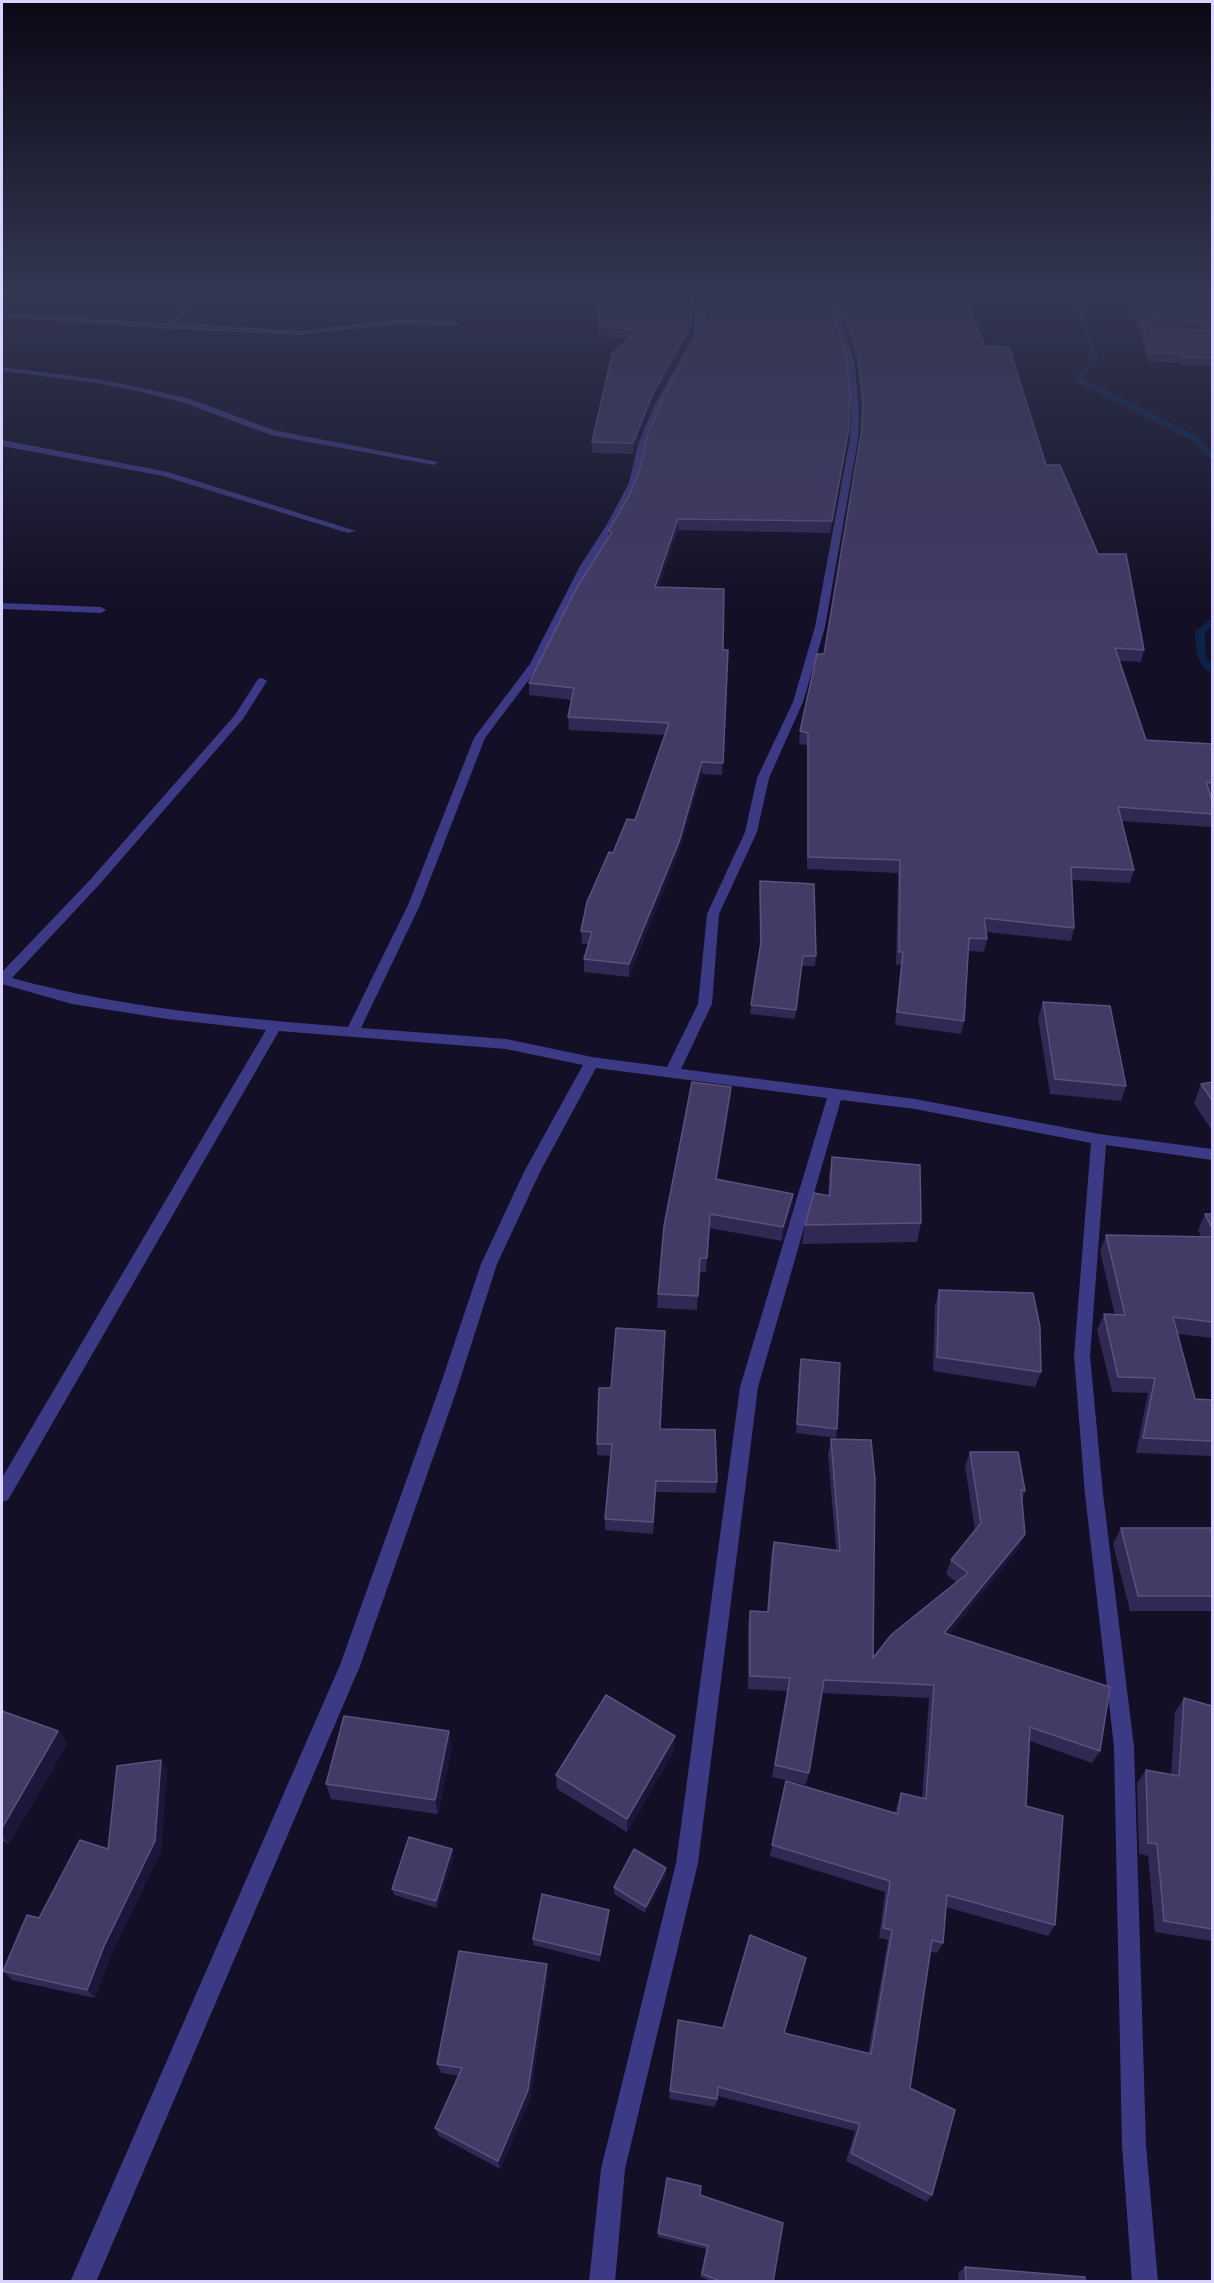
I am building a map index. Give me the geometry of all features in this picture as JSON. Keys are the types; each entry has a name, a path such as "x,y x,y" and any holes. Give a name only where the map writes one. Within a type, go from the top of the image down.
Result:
{"street":[{"path":"177,399 272,432 310,441 434,462"},
{"path":"353,1031 414,905 480,738 535,664 585,566 611,526 633,483 642,444 662,399"},
{"path":"673,1070 705,1004 713,914 751,832 763,778 798,702 820,627 854,439 854,399"},
{"path":"2,450 6,444 165,474 351,531"},
{"path":"2,606 101,610"},
{"path":"262,681 240,717 94,883 2,980 72,999 167,1014 275,1026 506,1044 592,1062 673,1070 915,1104 1099,1139 1212,1154"},
{"path":"2,1494 275,1026"},
{"path":"83,2282 350,1666 447,1392 489,1264 532,1170 592,1062"},
{"path":"602,2282 613,2169 687,1863 749,1387 836,1093"},
{"path":"1099,1139 1083,1356 1094,1494 1124,1747 1134,2145 1145,2282"}],"building":[{"path":"602,399 651,399 633,443 592,442"},
{"path":"663,399 850,399 849,428 832,521 678,519 655,587 724,589 723,650 728,650 723,763 702,762 679,842 629,964 584,959 592,932 581,931 587,902 609,852 613,853 627,819 635,820 669,723 568,717 574,688 529,683 576,589 612,532 608,531 629,496 639,472 648,434"},
{"path":"863,399 1025,399 1046,465 1060,465 1098,554 1126,554 1144,650 1115,648 1146,740 1212,744 1212,783 1206,782 1212,800 1212,814 1118,807 1134,870 1071,867 1074,928 984,918 987,939 969,938 964,1021 897,1012 903,952 899,952 900,860 808,857 808,733 800,731 817,654 824,654 862,428"},
{"path":"760,881 814,884 816,956 803,956 796,1010 751,1005 761,942"},
{"path":"1043,1002 1110,1006 1126,1086 1055,1079"},
{"path":"692,1082 731,1087 716,1179 793,1194 783,1227 710,1214 707,1258 700,1258 698,1296 658,1294 664,1226"},
{"path":"1212,1082 1212,1100 1201,1084"},
{"path":"832,1157 920,1165 921,1223 805,1225 814,1193 830,1196"},
{"path":"1205,1214 1212,1214 1212,1228"},
{"path":"1106,1235 1212,1237 1212,1322 1173,1317 1195,1399 1212,1400 1212,1441 1143,1438 1155,1378 1118,1377 1104,1314 1125,1315"},
{"path":"939,1290 1033,1293 1040,1327 1041,1372 937,1357"},
{"path":"616,1328 665,1331 660,1429 715,1430 717,1482 656,1481 653,1522 605,1519 612,1444 597,1444 599,1388 611,1388"},
{"path":"801,1359 840,1363 837,1429 797,1424"},
{"path":"831,1439 871,1440 875,1479 873,1658 892,1634 968,1573 951,1560 981,1523 970,1452 1018,1452 1025,1491 1021,1490 1025,1534 944,1633 1110,1687 1100,1751 1030,1727 1026,1806 1063,1816 1055,1925 947,1895 943,1943 932,1940 910,2088 955,2110 932,2195 851,2153 860,2124 718,2087 717,2099 670,2091 678,2020 723,2028 750,1935 806,1958 784,2033 871,2054 892,1930 883,1928 890,1881 772,1845 786,1781 898,1814 901,1793 926,1799 934,1685 824,1680 809,1773 775,1765 790,1678 750,1676 750,1611 768,1612 774,1542 840,1551"},
{"path":"1121,1528 1212,1528 1212,1596 1138,1596"},
{"path":"606,1695 675,1736 627,1819 556,1775"},
{"path":"1184,1698 1212,1706 1212,1929 1164,1921 1157,1844 1148,1843 1146,1770 1179,1776"},
{"path":"2,1711 58,1731 2,1828"},
{"path":"344,1716 449,1731 435,1800 326,1784"},
{"path":"161,1760 155,1841 104,1946 87,1990 3,1971 27,1915 39,1918 80,1840 108,1849 117,1766"},
{"path":"409,1837 452,1849 436,1901 392,1889"},
{"path":"634,1849 666,1868 646,1907 614,1887"},
{"path":"542,1894 609,1910 600,1955 533,1939"},
{"path":"459,1951 547,1964 528,2090 498,2161 435,2128 462,2068 437,2064"},
{"path":"667,2178 701,2186 700,2195 783,2223 773,2282 723,2282 702,2274 708,2246 658,2233"},
{"path":"965,2267 1085,2277 1085,2282 966,2282"}],"waterway":[{"path":"1116,399 1196,439 1212,456"},
{"path":"1212,621 1200,632 1201,658 1212,670"}]}
